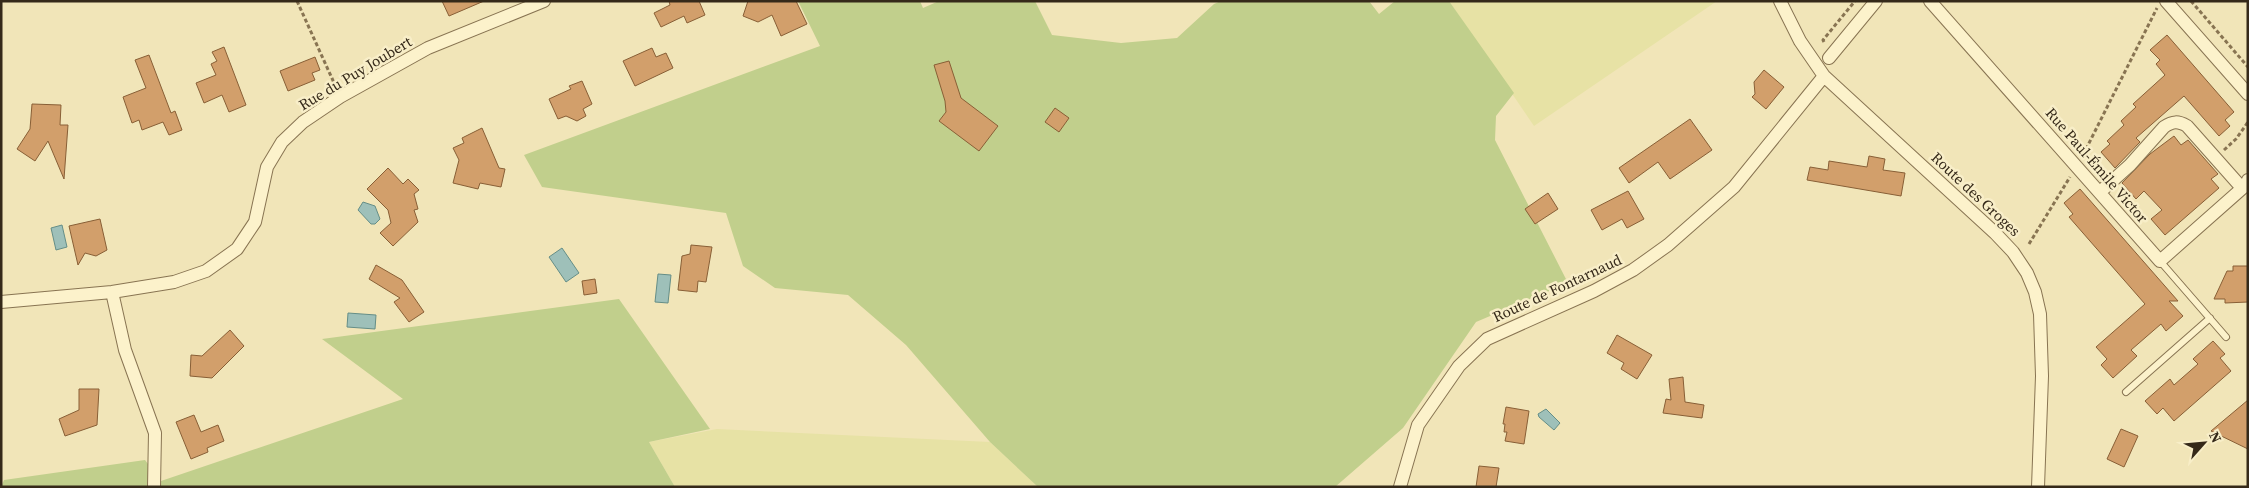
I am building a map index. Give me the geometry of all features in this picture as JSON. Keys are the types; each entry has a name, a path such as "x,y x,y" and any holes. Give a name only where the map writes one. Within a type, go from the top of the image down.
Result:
{"street":[{"name":"Rue du Puy Joubert","path":"1,302 112,292 174,282 206,271 237,249 255,222 267,167 282,142 303,122 340,97 428,48 544,1"},
{"name":"Route des Groges","path":"1780,1 1800,41 1824,76 1995,233 2013,252 2027,273 2035,292 2041,333 2038,487"},
{"path":"1830,58 1876,1"},
{"name":"Rue Paul-Émile Victor","path":"1930,1 2160,261"},
{"path":"2166,1 2248,94"},
{"name":"Route de Fontarnaud","path":"1400,487 1418,425 1459,366 1487,339 1594,290 1632,270 1668,245 1734,187 1824,76"},
{"path":"2100,192 2130,165 2171,122 2179,121 2187,126 2215,158 2245,184 2160,261"},
{"path":"112,292 125,350 155,432 154,487"}],"lane":[{"path":"2160,261 2226,337"},
{"path":"2126,392 2210,318"}],"path":[{"path":"297,1 340,97"},
{"path":"2029,244 2076,166 2161,1"},
{"path":"2191,1 2248,67"},
{"path":"2215,158 2236,139 2248,122"}],"shaded area":[{"path":"1449,1 1717,1 1534,126"},
{"path":"717,429 990,442 1038,487 675,487 649,442"}],"green space":[{"path":"798,1 920,1 923,8 939,1 1035,1 1052,35 1121,43 1177,38 1214,4 1221,1 1369,1 1379,14 1395,1 1449,1 1514,93 1496,116 1495,140 1568,283 1476,322 1403,428 1335,487 1038,487 990,442 906,345 848,295 775,288 743,266 726,213 542,187 524,155 820,46"},
{"path":"619,299 710,429 649,442 675,487 1,487 4,480 145,460 161,481 403,399 322,339"}],"water":[{"path":"363,202 375,206 380,219 375,224 371,224 358,210"},
{"path":"62,225 67,247 56,250 51,228"},
{"path":"562,248 579,273 566,282 549,257"},
{"path":"658,274 671,275 668,303 655,302"},
{"path":"348,313 376,315 375,329 347,327"},
{"path":"1546,409 1560,423 1554,430 1539,417 1538,414"}],"building":[{"path":"442,1 484,1 449,16"},
{"path":"669,1 699,1 705,15 687,23 684,16 661,27 654,13 670,5"},
{"path":"748,1 796,1 807,24 781,36 772,15 758,22 743,16"},
{"path":"2167,35 2234,112 2225,120 2230,126 2219,136 2184,96 2136,138 2140,142 2115,168 2101,152 2110,144 2107,141 2124,125 2121,121 2136,107 2133,104 2165,75 2156,64 2160,60 2150,50"},
{"path":"224,47 246,105 229,112 222,95 204,103 196,83 216,75 211,64 217,61 212,52"},
{"path":"652,48 656,57 666,53 673,68 635,86 623,61"},
{"path":"149,55 171,113 175,111 182,130 169,135 163,122 142,130 139,120 132,123 123,97 146,88 135,60"},
{"path":"315,57 320,70 312,73 315,80 288,91 280,71"},
{"path":"949,61 961,98 998,126 979,151 939,121 946,112 945,101 934,65"},
{"path":"1764,70 1784,87 1766,109 1752,97 1755,94 1754,82"},
{"path":"582,81 592,104 583,109 586,116 577,121 566,116 558,119 549,99 571,89 569,86"},
{"path":"32,104 61,105 60,125 68,125 64,179 48,141 35,161 17,149 30,129"},
{"path":"1055,108 1069,118 1059,132 1045,122"},
{"path":"1690,119 1712,150 1670,179 1658,162 1629,183 1619,168"},
{"path":"482,128 499,168 505,169 501,187 480,183 478,189 453,183 459,160 453,148 464,143 462,138"},
{"path":"2174,136 2181,145 2188,140 2218,174 2211,179 2219,188 2165,235 2151,219 2162,210 2144,191 2136,199 2122,183 2150,154"},
{"path":"1869,156 1885,159 1883,170 1905,173 1901,196 1807,180 1810,167 1828,170 1829,161 1867,167"},
{"path":"388,168 403,184 408,179 419,190 414,194 418,209 414,210 418,222 393,246 380,233 391,223 388,210 367,189"},
{"path":"2080,189 2178,301 2169,301 2183,316 2166,331 2161,324 2131,350 2137,356 2113,378 2101,365 2107,359 2096,347 2145,304 2069,217 2073,214 2064,203"},
{"path":"1628,191 1644,219 1627,228 1622,219 1602,230 1591,210"},
{"path":"1548,193 1558,209 1535,224 1525,209"},
{"path":"100,219 107,250 96,256 85,253 78,265 69,226"},
{"path":"691,245 712,247 706,282 698,281 697,292 678,290 682,256 690,254"},
{"path":"376,265 402,280 424,312 409,322 394,302 400,298 369,279"},
{"path":"2233,266 2248,266 2248,302 2225,303 2225,299 2214,299 2227,271 2233,271"},
{"path":"595,279 597,293 584,295 582,281"},
{"path":"230,330 244,346 212,378 190,376 191,355 202,356"},
{"path":"1617,335 1652,355 1637,379 1621,369 1624,363 1607,353"},
{"path":"2213,341 2225,354 2220,358 2231,371 2174,421 2163,408 2157,414 2145,401 2170,379 2174,385 2198,364 2193,359"},
{"path":"1683,377 1685,402 1704,405 1702,418 1663,413 1666,399 1671,400 1669,379"},
{"path":"79,389 99,389 97,425 65,436 59,419 79,410"},
{"path":"2248,400 2248,449 2211,431"},
{"path":"1506,407 1529,411 1524,444 1505,441 1507,432 1504,432 1505,424 1503,424"},
{"path":"194,415 201,432 218,425 224,441 207,448 208,452 191,459 176,422"},
{"path":"2121,429 2138,436 2124,467 2107,459"},
{"path":"1479,466 1499,468 1496,487 1476,487"}]}
